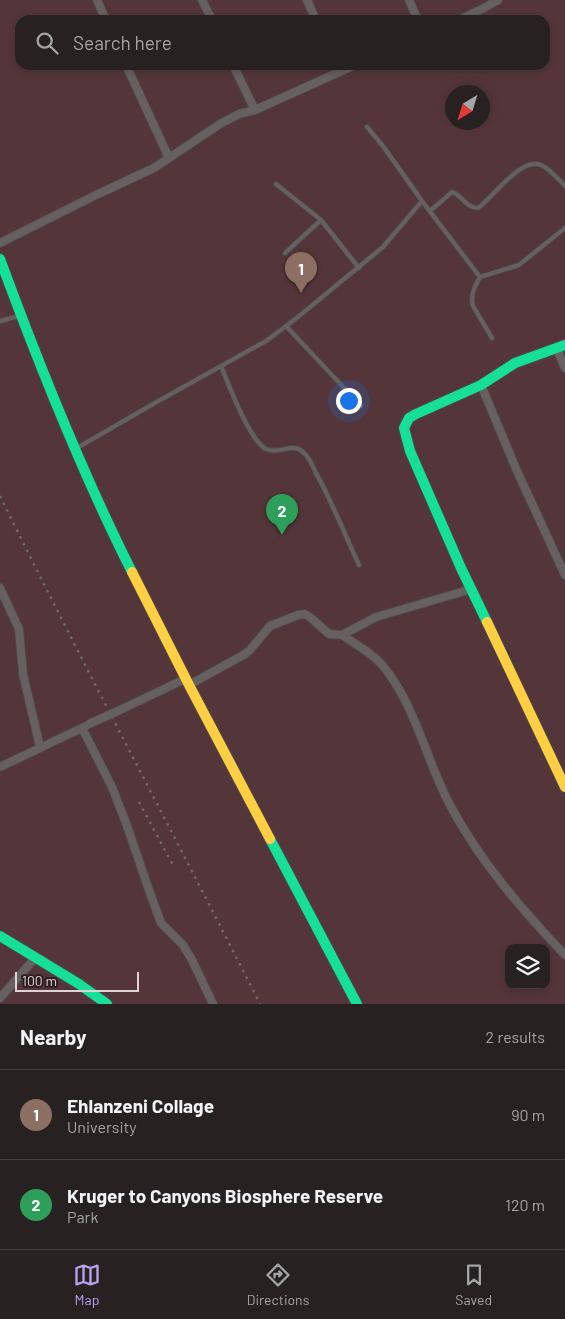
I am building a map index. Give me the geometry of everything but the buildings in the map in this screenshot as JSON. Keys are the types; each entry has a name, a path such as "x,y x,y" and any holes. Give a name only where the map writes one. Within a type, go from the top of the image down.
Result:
{"street":[{"path":"97,0 104,15"},
{"path":"202,0 210,15"},
{"path":"307,0 314,15"},
{"path":"408,0 416,15"},
{"path":"469,15 498,0"},
{"path":"128,70 169,158"},
{"path":"235,70 255,110"},
{"path":"0,243 96,194 154,168 220,124 239,114 255,110 334,70"},
{"path":"0,259 75,449 111,530 187,682 357,1004"},
{"path":"565,368 561,347 515,363 481,384 409,418 404,428 410,450 461,568 565,787"},
{"path":"481,384 517,472 565,575"},
{"path":"0,588 19,629 24,674 40,747"},
{"path":"342,635 376,617 472,589"},
{"path":"0,767 120,710 187,682 250,650 270,626 305,614 329,634 342,635 375,658 385,668 401,693 449,804 476,848 521,907 565,955"},
{"path":"86,726 126,823 161,923 183,945 212,1004"},
{"path":"0,936 79,984 107,1004"},
{"path":"0,998 35,958"}],"lane":[{"path":"367,127 393,159 422,201 480,277"},
{"path":"430,210 452,192 458,194 470,206 478,208 517,172 534,163 545,168 565,186"},
{"path":"276,184 321,220 359,268"},
{"path":"75,449 266,341 383,247 422,201"},
{"path":"285,253 321,220"},
{"path":"492,338 471,300 472,293 480,277 519,265 565,228"},
{"path":"0,321 21,316"},
{"path":"286,326 361,406"},
{"path":"221,366 250,432 261,445 274,451 292,448 300,449 309,458 359,565"}],"shaded area":[{"path":"0,0 565,0 565,1004 0,1004"}],"railway":[{"path":"0,496 260,1004"},
{"path":"139,802 174,867"}],"traffic: fast":[{"path":"0,259 62,417 95,495 132,572"},
{"path":"487,622 461,568 410,451 404,428 409,418 416,414 481,385 515,363 565,345"},
{"path":"270,839 357,1004"},
{"path":"0,936 79,984 107,1004"}],"traffic: slow":[{"path":"132,572 270,839"},
{"path":"487,622 565,787"}],"place":[{"name":"Ehlanzeni Collage","path":"301,293"},
{"name":"Kruger to Canyons Biosphere Reserve","path":"282,535"}]}
